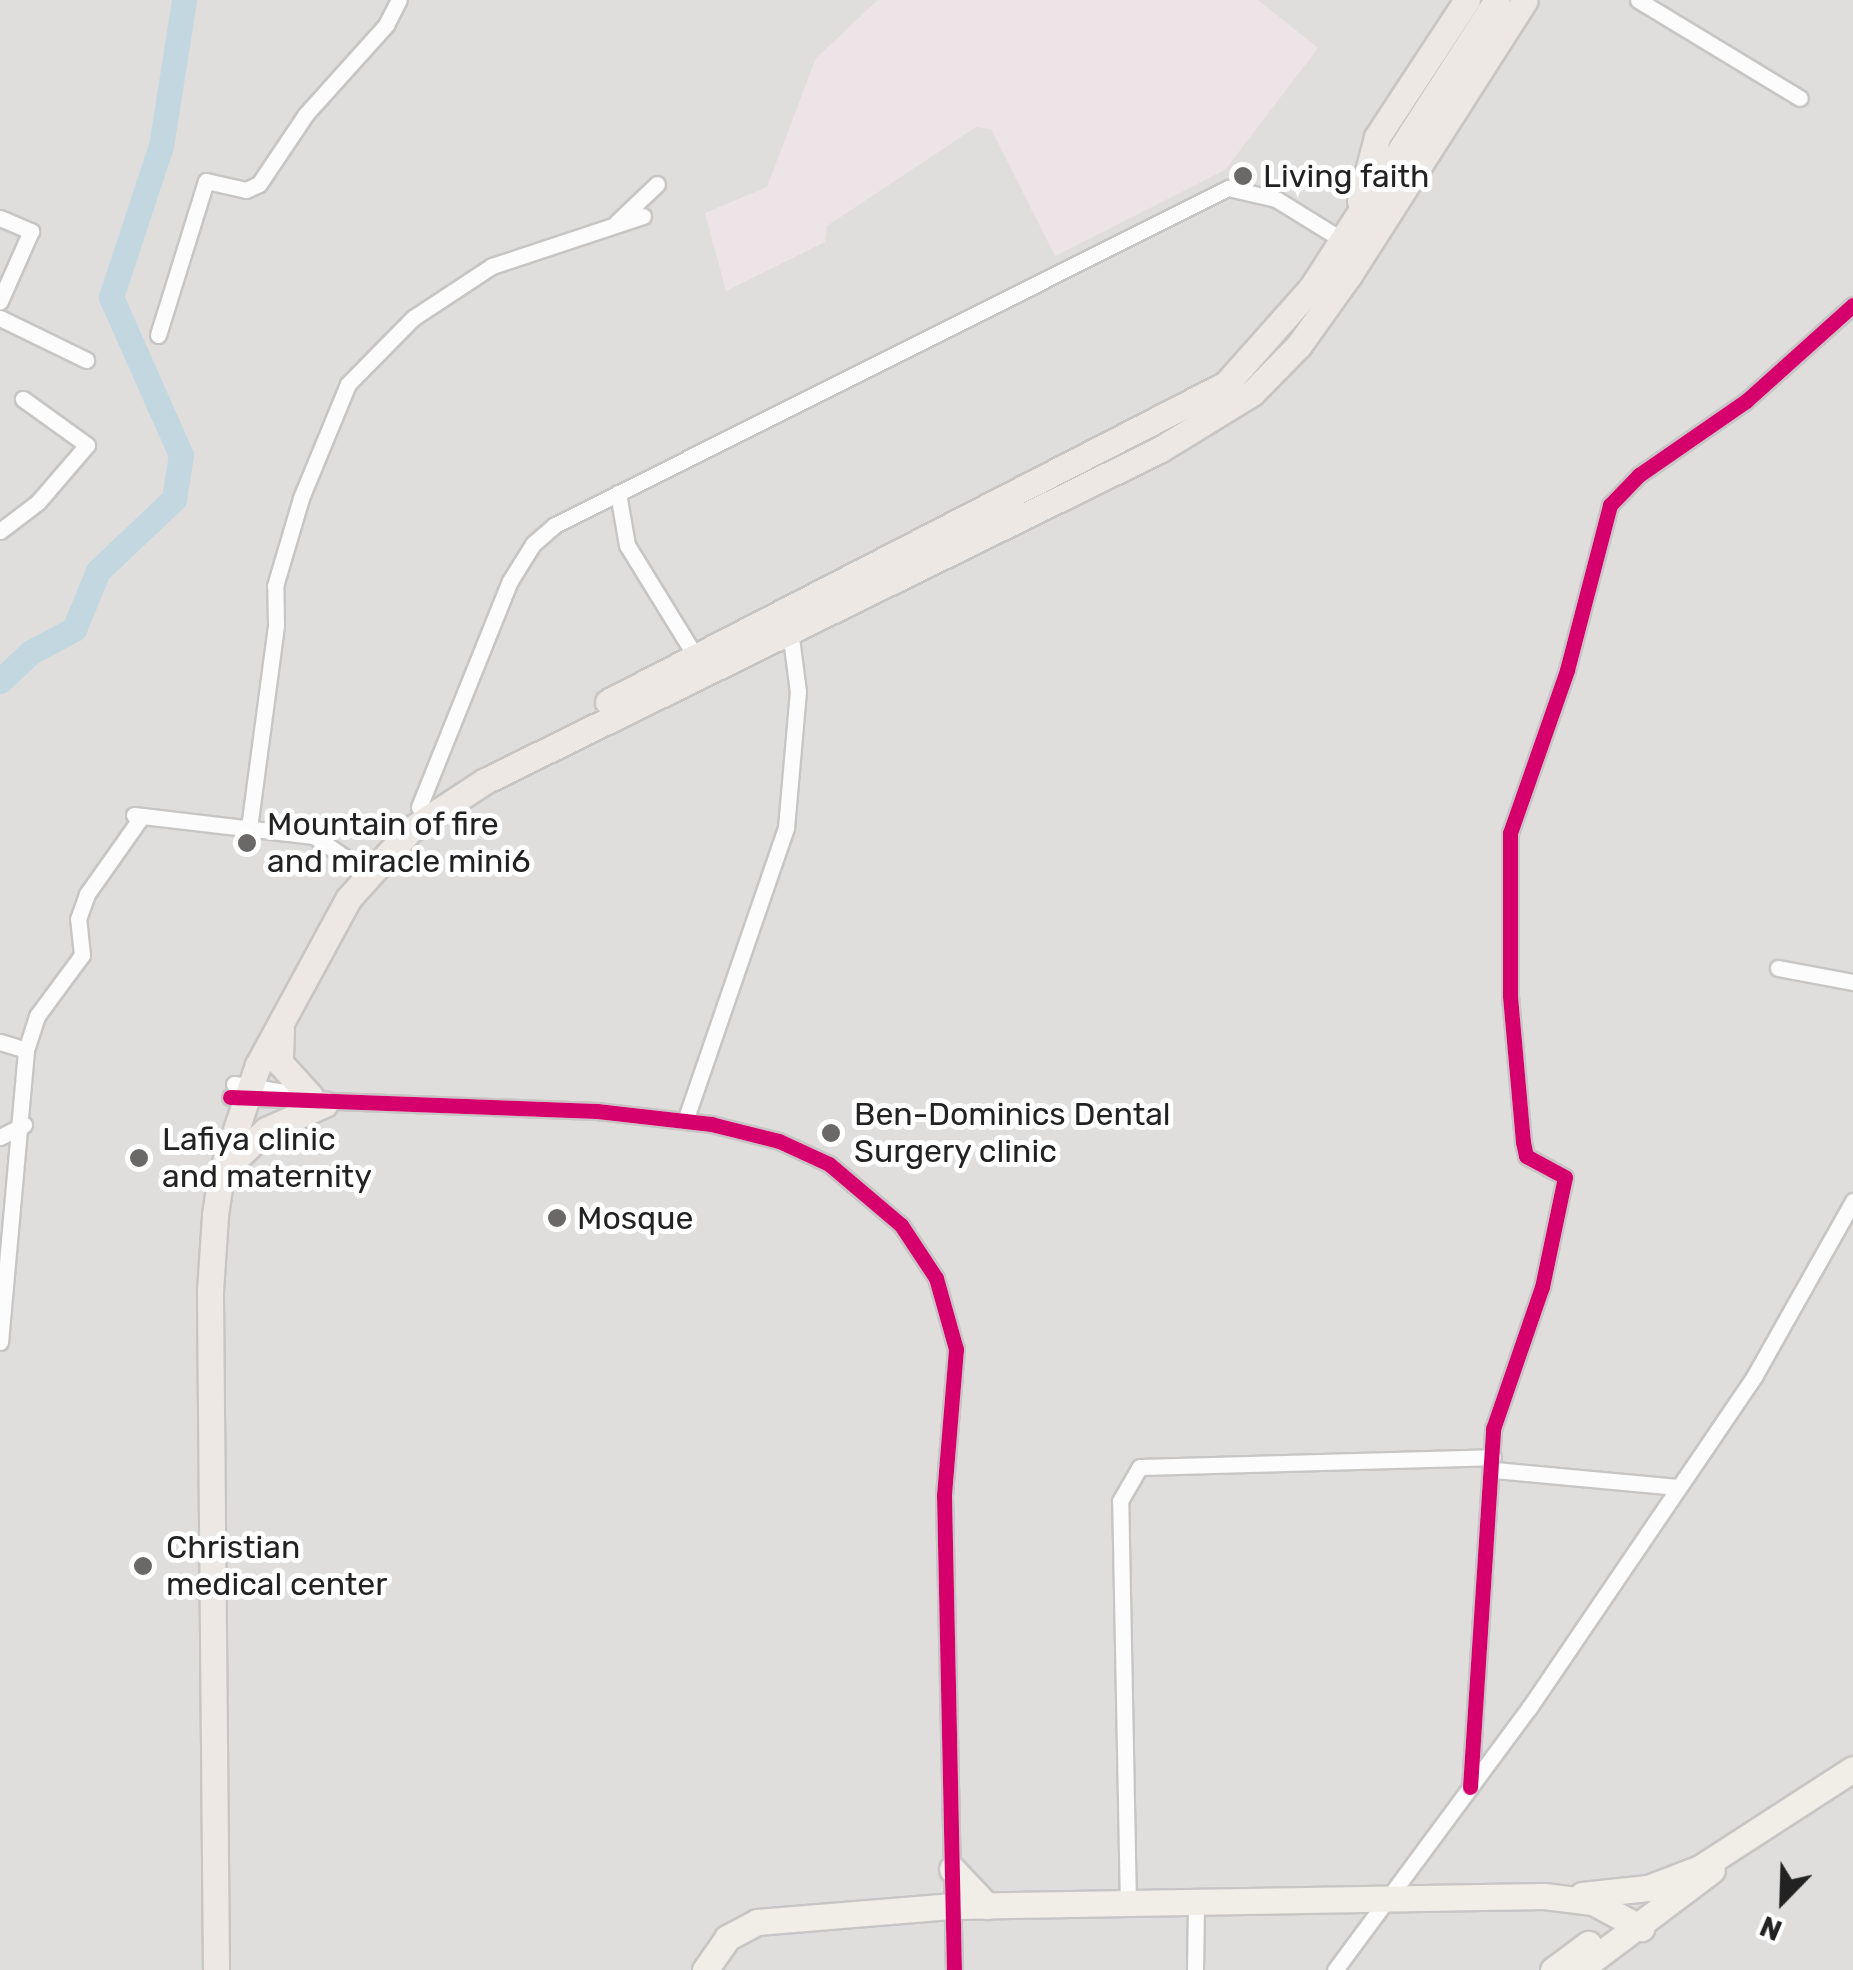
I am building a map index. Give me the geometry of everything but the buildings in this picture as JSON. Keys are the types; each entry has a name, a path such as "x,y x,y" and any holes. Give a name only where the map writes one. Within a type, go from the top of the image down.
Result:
{"highway":[{"path":"1350,231 1377,138 1467,0"},
{"path":"1402,190 1419,136 1497,0"},
{"path":"216,1970 210,1290 222,1174 240,1092 362,870 455,798 789,623 1226,384 1278,332 1419,136 1525,0"},
{"path":"201,1970 195,1288 205,1192 298,948 419,808 508,751 696,659 789,623 1166,446 1252,392 1299,346 1402,190 1449,142 1543,0"},
{"path":"222,1174 266,1130 317,1100 280,1063 286,1007"}],"main road":[{"path":"1553,1970 1632,1924 1729,1852 1853,1769"},
{"path":"1579,1970 1700,1868 1729,1852"},
{"path":"704,1970 727,1938 758,1922 953,1906 1196,1905 1625,1892 1700,1868"},
{"path":"952,1869 988,1906"},
{"path":"1544,1896 1593,1902 1632,1924"}],"street":[{"path":"158,335 206,181 246,190 259,184 306,114 386,24 399,0"},
{"path":"1638,0 1800,98"},
{"path":"614,225 657,184"},
{"path":"419,808 520,560 555,525 1228,188 1276,200 1350,231"},
{"path":"249,828 276,625 274,586 301,498 348,384 413,318 492,266 643,216"},
{"path":"0,218 32,231 0,301"},
{"path":"1470,1787 1494,1464 1493,1429 1542,1287 1566,1178 1526,1156 1523,1142 1510,996 1510,833 1567,670 1598,542 1623,488 1746,402 1853,304"},
{"path":"0,318 86,360"},
{"path":"0,531 38,502 87,444 24,399"},
{"path":"618,494 627,546 696,659"},
{"path":"685,1120 786,828 798,692 789,623"},
{"path":"0,1342 24,1125 26,1050 37,1016 82,955 78,918 88,894 136,815 314,836 362,870"},
{"path":"1778,968 1853,982"},
{"path":"0,1042 26,1050"},
{"path":"240,1092 359,1104 685,1120 779,1141 850,1178 916,1242 946,1301 956,1349 944,1496 954,1970"},
{"path":"0,1137 24,1125"},
{"path":"1334,1970 1470,1787 1755,1375 1853,1201"},
{"path":"1128,1906 1120,1501 1140,1468 1494,1464 1678,1487"},
{"path":"1195,1970 1196,1905"}],"shaded area":[{"path":"0,0 1853,0 1853,1970 0,1970"},
{"path":"878,0 1258,0 1318,48 1225,170 1055,256 991,129 976,127 827,226 825,242 726,291 705,213 767,187 816,58"}],"waterway":[{"path":"0,681 31,652 74,629 98,571 174,499 181,455 111,297 161,146 184,0"}],"cycle path":[{"path":"1470,1787 1493,1429 1542,1287 1565,1177 1526,1156 1523,1142 1510,996 1510,833 1567,670 1610,505 1639,475 1746,401 1853,305"},
{"path":"230,1097 597,1111 711,1124 779,1141 829,1164 901,1225 936,1278 956,1349 944,1495 954,1970"}],"place":[{"name":"Living faith","path":"1243,176"},
{"name":"Mountain of fire and miracle mini6","path":"247,843"},
{"name":"Ben-Dominics Dental Surgery clinic","path":"831,1133"},
{"name":"Lafiya clinic and maternity","path":"139,1158"},
{"name":"Mosque","path":"557,1218"},
{"name":"Christian medical center","path":"143,1566"}]}
